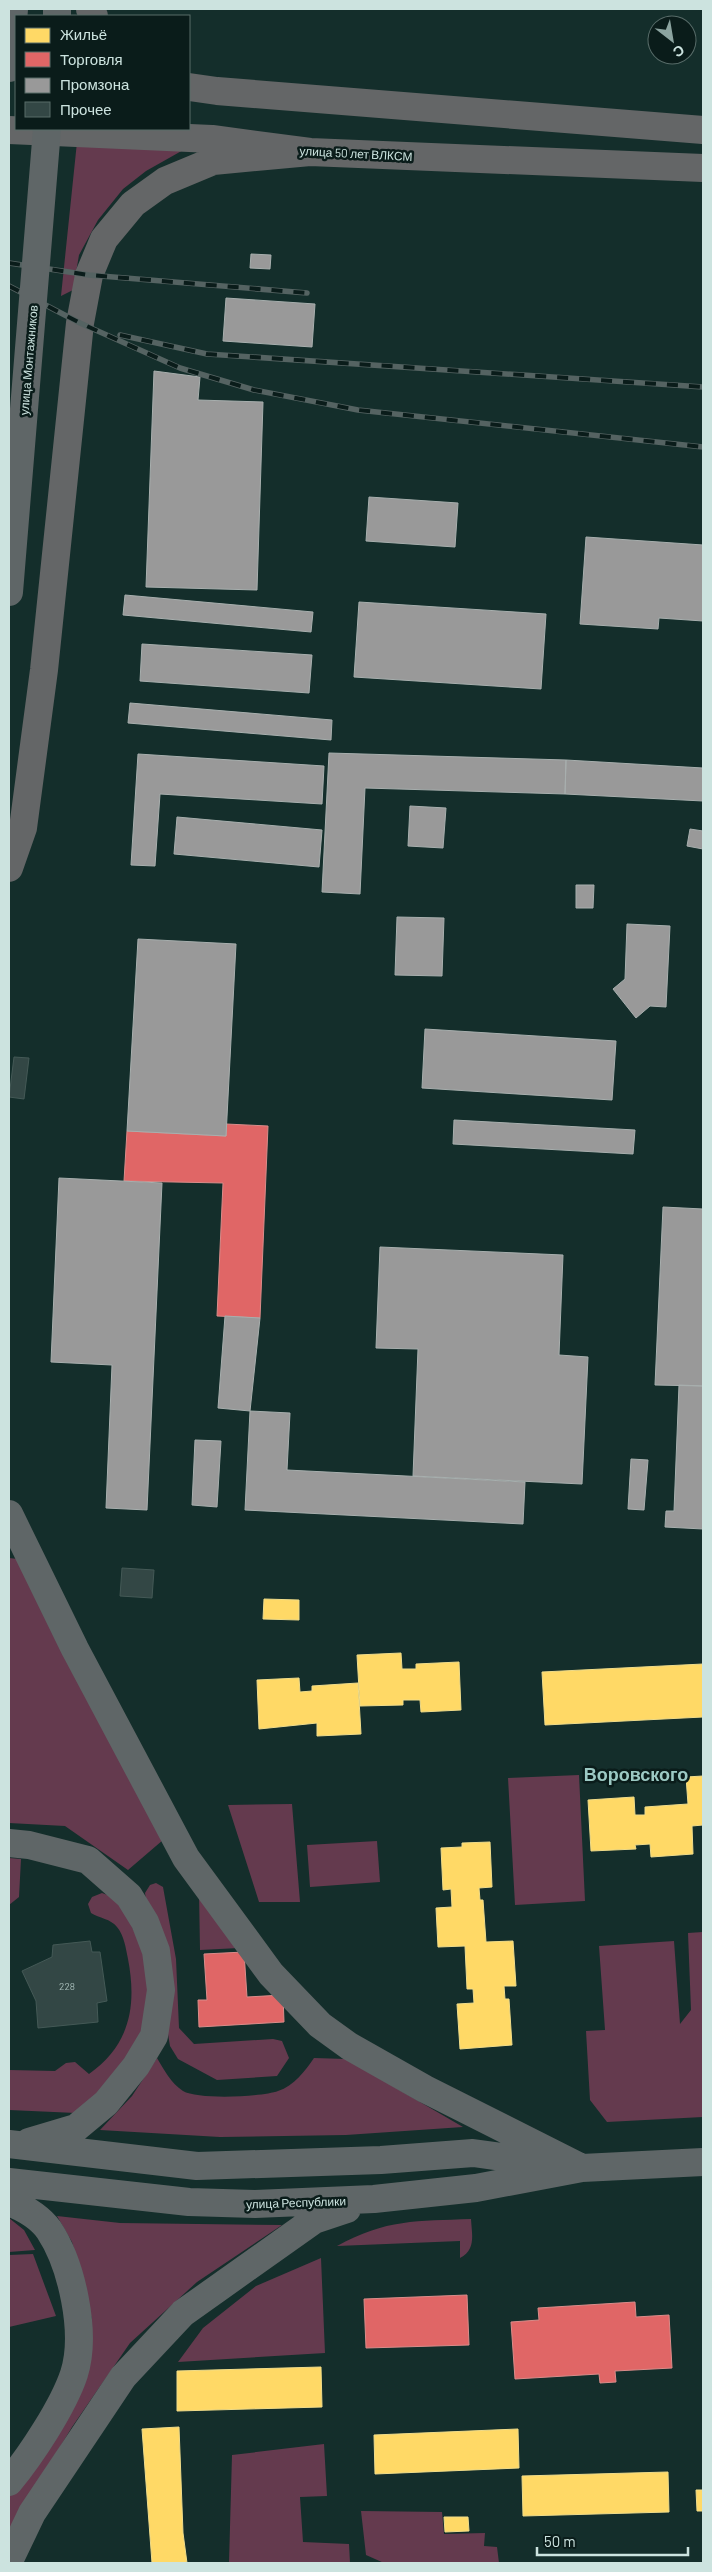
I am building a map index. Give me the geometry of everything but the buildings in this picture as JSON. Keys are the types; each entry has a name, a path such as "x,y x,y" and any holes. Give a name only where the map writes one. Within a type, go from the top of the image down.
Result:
{"main road":[{"path":"9,68 14,9"},
{"name":"улица Монтажников","path":"9,592 47,130"},
{"path":"9,1514 14,1541 75,1649 186,1858 271,1974 320,2025 348,2046 425,2089 582,2168"},
{"path":"9,1843 28,1845 88,1860 128,1896 145,1922 156,1950 161,1990 154,2036 136,2066 106,2103 76,2128 13,2144"},
{"name":"улица Республики","path":"13,2144 196,2166 381,2160 473,2153 582,2168"},
{"name":"улица Республики","path":"9,2182 189,2202 255,2204 374,2199 476,2188 582,2168 703,2162"},
{"path":"9,2561 32,2514 122,2377 183,2312 314,2220 374,2199"},
{"path":"9,2202 28,2210 48,2229 70,2285 78,2317 79,2348 74,2374 61,2401 21,2468 9,2482"}],"street":[{"path":"190,87 217,91 703,130"},
{"name":"улица 50 лет ВЛКСМ","path":"9,130 212,139 310,152 703,168"},
{"path":"9,868 22,828 44,670 80,323 89,276 104,239 132,204 165,181 213,161 310,152"}],"shaded area":[{"path":"77,142 185,149 146,171 123,189 98,220 79,255 73,290 61,296"},
{"path":"9,1558 18,1559 163,1840 128,1870 65,1826 9,1823"},
{"path":"579,1775 585,1901 515,1905 508,1778"},
{"path":"292,1804 300,1902 259,1902 228,1805"},
{"path":"377,1841 380,1882 310,1887 307,1845"},
{"path":"9,1858 21,1859 19,1897 9,1905"},
{"path":"156,1883 163,1887 176,1959 179,2028 194,2044 273,2039 282,2041 289,2058 277,2076 217,2080 178,2059 170,2046 145,1893 150,1885"},
{"path":"199,1892 239,1948 200,1950"},
{"path":"102,1893 113,1897 127,1915 148,1963 147,2022 132,2051 95,2098 76,2113 9,2110 9,2070 55,2071 66,2063 75,2062 89,2074 103,2063 122,2037 130,2008 131,1976 123,1938 119,1930 112,1922 91,1913 88,1904 92,1897"},
{"path":"703,1932 703,2117 607,2122 590,2100 586,2031 605,2030 599,1946 674,1941 680,2024 691,2010 688,1933"},
{"path":"157,2058 171,2080 183,2091 215,2097 259,2095 278,2091 289,2086 299,2077 314,2058 346,2059 463,2127 346,2135 220,2137 100,2130 132,2096"},
{"path":"57,2216 120,2223 282,2225 197,2282 130,2343 72,2427 9,2532 9,2496 40,2456 89,2359 92,2320 83,2279 72,2242"},
{"path":"9,2218 24,2230 35,2250 9,2252"},
{"path":"471,2219 471,2246 469,2251 460,2258 460,2241 337,2246 355,2237 387,2226 418,2221"},
{"path":"33,2254 56,2316 9,2327 9,2255"},
{"path":"321,2258 325,2353 178,2362 203,2328 256,2286"},
{"path":"324,2444 327,2496 300,2497 303,2542 349,2544 350,2563 229,2563 232,2455"},
{"path":"361,2511 442,2512 444,2534 485,2533 484,2546 497,2547 499,2563 384,2563 366,2555"}],"railway":[{"path":"9,263 89,275 307,293"},
{"path":"9,286 80,323 180,368 254,390 358,410 703,447"},
{"path":"120,335 207,354 703,387"}],"district":[{"name":"Воровского","path":"636,1774"}]}
